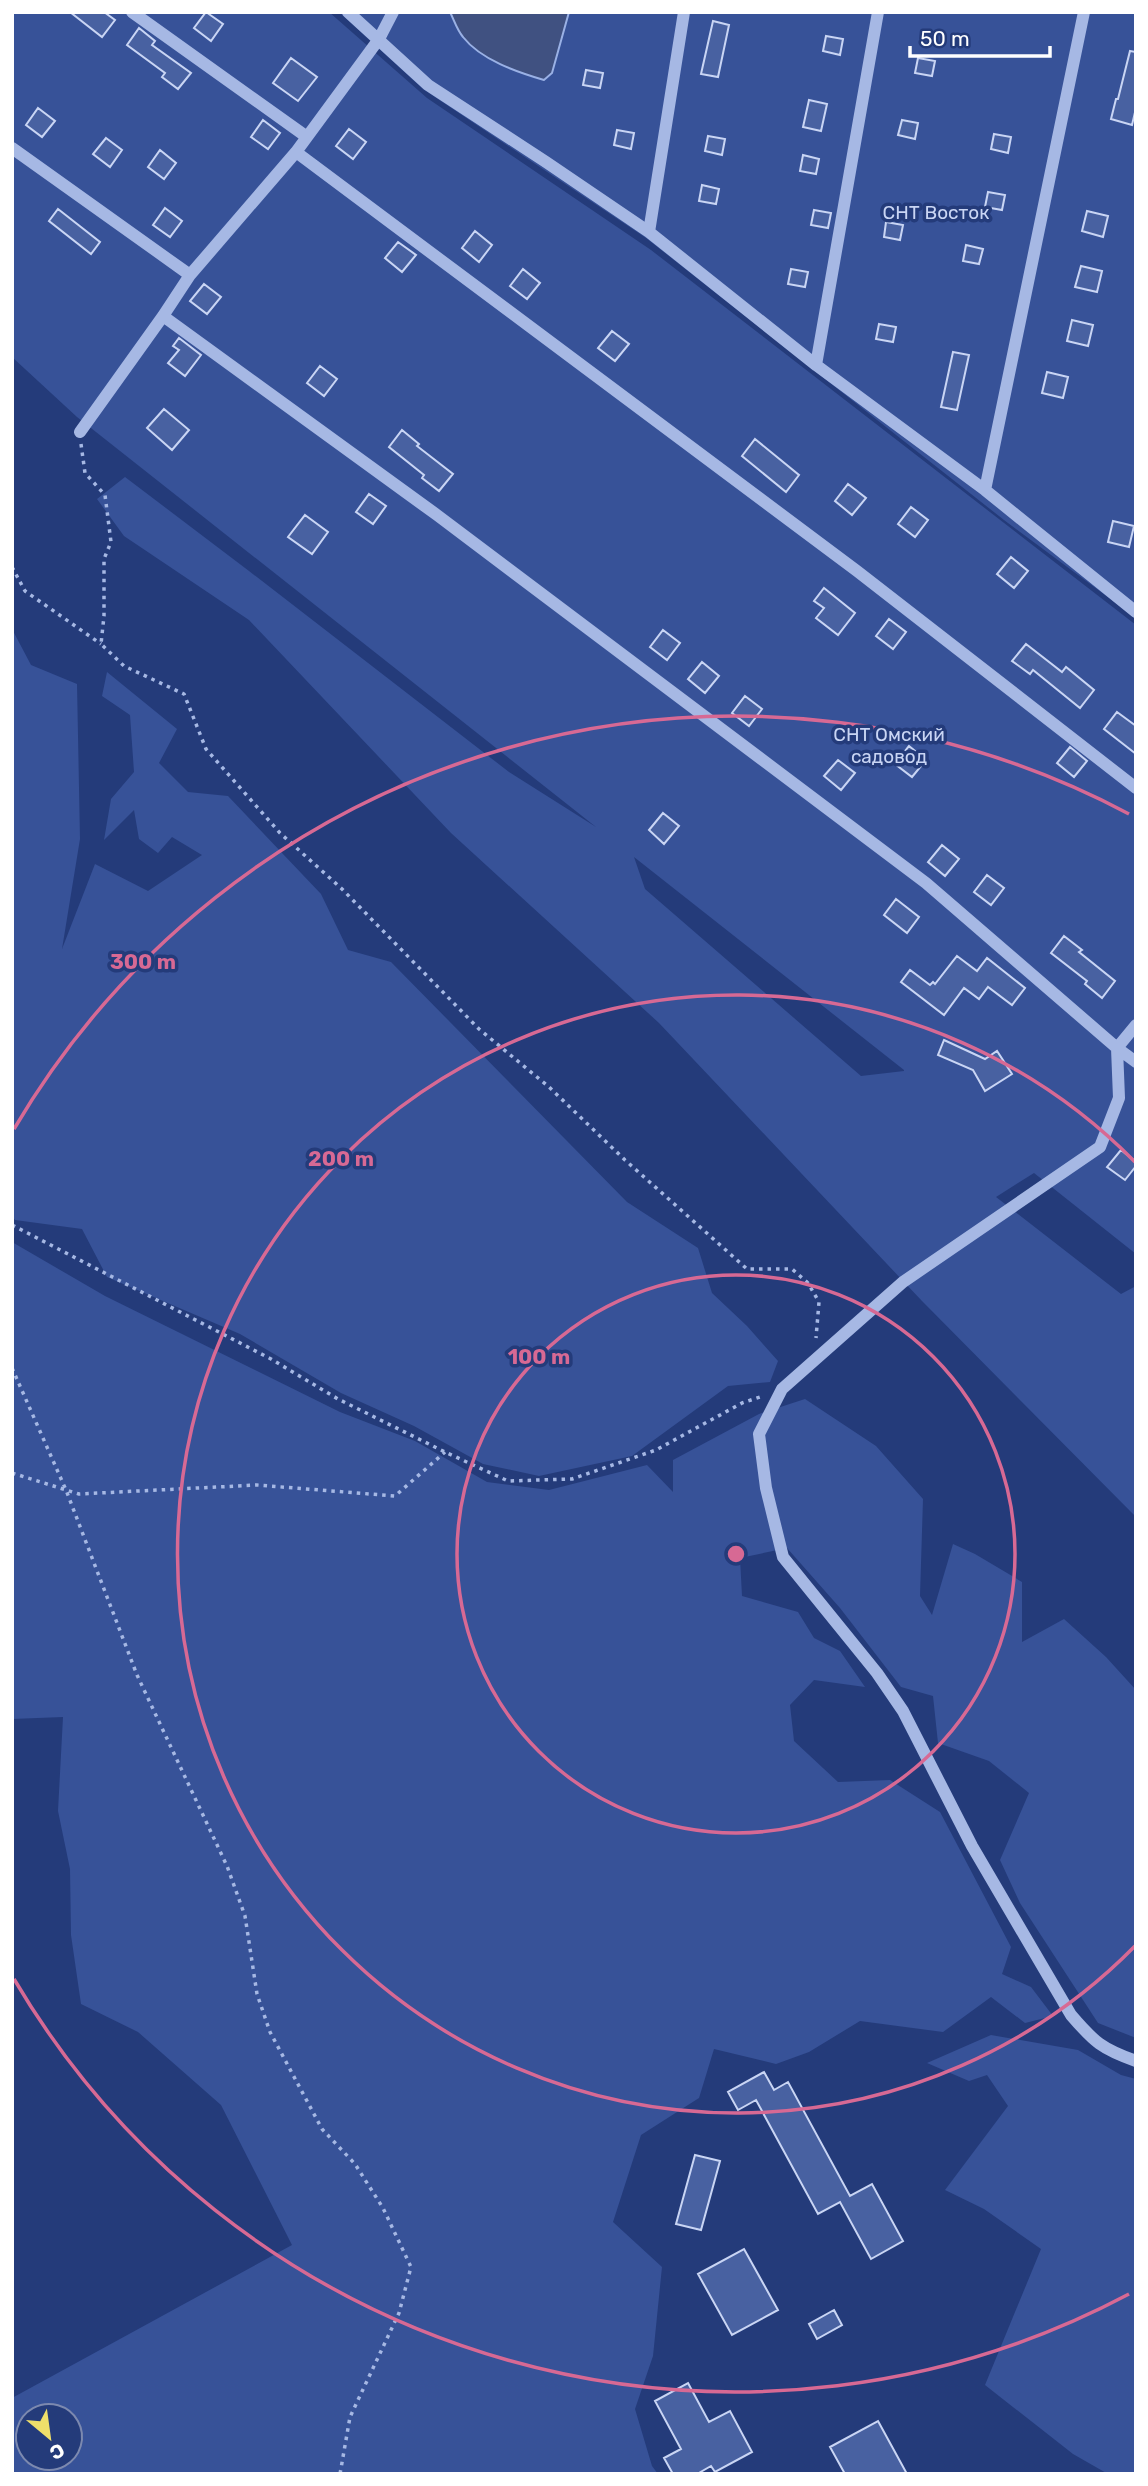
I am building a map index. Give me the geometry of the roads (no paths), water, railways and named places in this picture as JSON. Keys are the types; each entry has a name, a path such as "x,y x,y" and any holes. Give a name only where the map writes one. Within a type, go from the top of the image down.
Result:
{"lane":[{"path":"132,12 307,137"},
{"path":"348,12 428,85 649,232 816,365 985,490 1136,612"},
{"path":"80,432 190,275 296,152 379,39 393,12"},
{"path":"649,232 684,12"},
{"path":"816,365 878,12"},
{"path":"985,490 1084,12"},
{"path":"12,148 190,275"},
{"path":"296,152 857,571 1136,788"},
{"path":"163,316 437,515 926,883 1136,1062"},
{"path":"1136,1025 1117,1048 1119,1098 1100,1147 903,1282 782,1389 759,1434 766,1488 783,1557 877,1673 903,1712 972,1846 1071,2015 1092,2039 1107,2050 1136,2061"}],"park label":[{"name":"СНТ Восток","path":"936,212"},
{"name":"СНТ Омский садовод","path":"889,745"}]}
